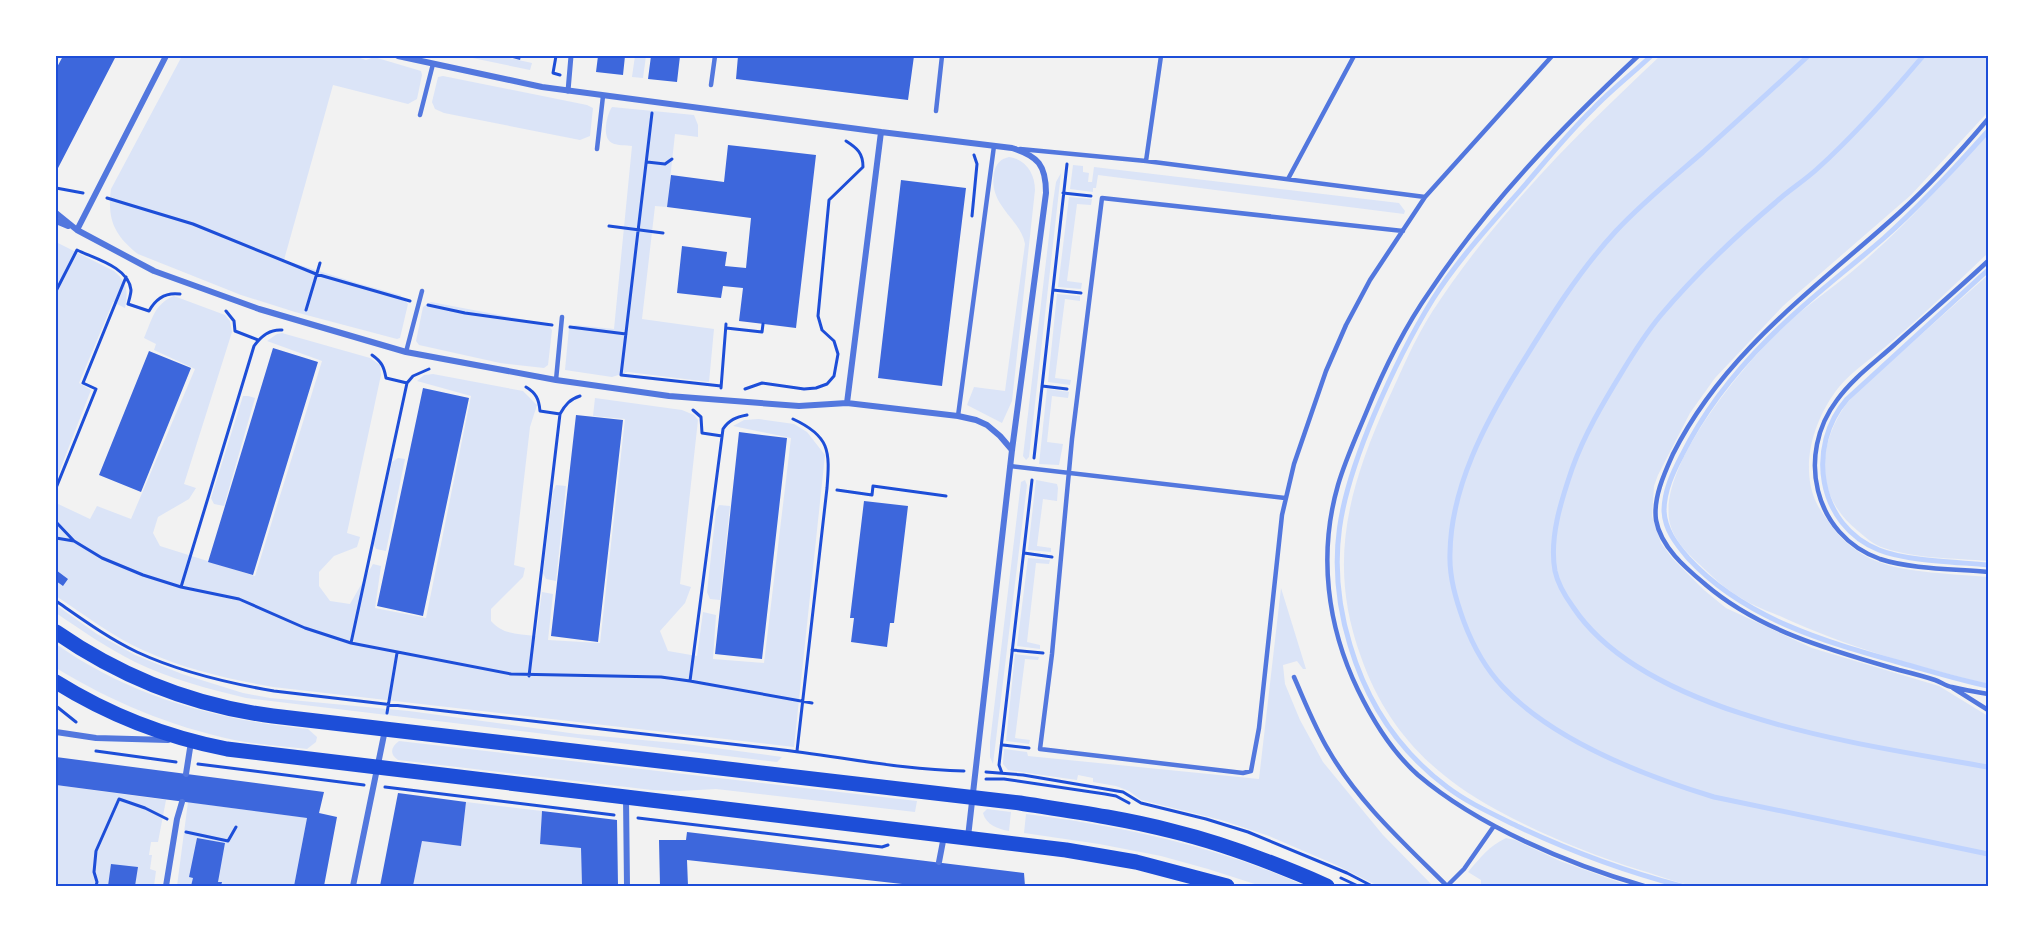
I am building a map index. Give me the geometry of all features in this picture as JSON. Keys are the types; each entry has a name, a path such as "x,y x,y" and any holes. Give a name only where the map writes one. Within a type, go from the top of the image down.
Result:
{"main road":[{"path":"56,632 115,669 157,687 203,702 256,714 1083,812 1173,831 1258,857 1327,886"},
{"path":"56,682 107,711 148,728 192,741 244,752 1066,850 1173,871 1227,886"}],"street":[{"path":"77,230 166,56"},
{"path":"398,56 517,83 568,91 1012,148 1027,154 1044,170 1046,181 1010,466 968,837"},
{"path":"568,91 571,56"},
{"path":"847,403 881,132"},
{"path":"56,213 77,230"},
{"path":"56,221 154,271 302,322 406,352 619,390 720,401 799,406 847,403 958,416 976,420 987,426 1012,450"},
{"path":"353,886 385,729"},
{"path":"56,732 96,738 192,741 186,774"},
{"path":"626,797 627,886"},
{"path":"166,886 182,802"},
{"path":"939,862 944,835"}],"lane":[{"path":"711,85 715,56"},
{"path":"936,111 942,56"},
{"path":"1146,161 1161,56"},
{"path":"1288,179 1354,56"},
{"path":"1403,231 1102,198 1078,391 1052,654 1040,749 1243,773 1251,771 1259,728 1286,498 1294,464 1309,420 1346,325 1370,280 1403,231 1425,197 1552,56"},
{"path":"1638,56 1577,115 1533,162 1460,248 1428,292 1374,393 1339,483 1331,518 1327,565 1331,612 1340,646 1353,680 1369,714 1390,745 1417,774 1469,812 1494,826 1574,862 1644,886"},
{"path":"420,115 433,64"},
{"path":"597,149 603,96"},
{"path":"1989,119 1937,176 1900,212 1780,316 1724,377 1703,404 1678,445 1662,480 1656,507 1659,529 1674,555 1697,578 1735,608 1830,649 1935,680 1989,710"},
{"path":"958,416 994,146"},
{"path":"1012,148 1146,161 1425,197"},
{"path":"1989,261 1858,377 1836,400 1827,414 1818,441 1815,475 1818,495 1826,513 1847,538 1863,550 1878,558 1897,562 1989,572"},
{"path":"406,352 422,291"},
{"path":"556,380 562,317"},
{"path":"1010,466 1286,498"},
{"path":"1294,677 1310,715 1330,752 1355,789 1383,822 1447,886 1464,869 1494,826"},
{"path":"1951,687 1989,694"}],"path":[{"path":"619,390 654,103"},
{"path":"744,389 762,383 804,389 816,388 827,384 834,376 838,354 834,341 822,330 818,316 829,201 863,167 863,160 858,149 842,138 843,127"},
{"path":"647,162 665,164 672,159"},
{"path":"56,188 95,194 141,207 193,224 316,274 418,303 465,313 626,334"},
{"path":"1064,193 1102,198"},
{"path":"609,226 663,233"},
{"path":"56,291 77,250 118,270 126,277 131,290 128,304 140,309 149,311 162,296 173,293 188,296"},
{"path":"302,322 320,263"},
{"path":"56,488 96,389 83,382 126,277"},
{"path":"1053,290 1091,294"},
{"path":"224,310 234,321 235,331 258,340"},
{"path":"720,401 726,326 762,332 763,324"},
{"path":"181,587 254,346 258,340 271,331 287,330"},
{"path":"370,354 381,361 386,378 407,383"},
{"path":"351,643 407,383 412,376 429,369"},
{"path":"621,375 721,386"},
{"path":"516,386 527,387 535,393 540,402 540,411 560,414"},
{"path":"1042,386 1078,391"},
{"path":"529,676 560,414 573,398 581,396"},
{"path":"688,407 701,417 702,433 722,436"},
{"path":"690,681 723,429 727,422 736,418 756,416"},
{"path":"784,417 805,424 824,444 828,452 826,489 796,751"},
{"path":"837,490 872,495 873,486 946,496"},
{"path":"56,522 74,541 128,570 181,587 239,599 305,628 351,643 492,672 529,676 638,676 690,681 812,703"},
{"path":"56,538 74,541"},
{"path":"1024,553 1061,558"},
{"path":"56,601 106,635 138,652 224,682 274,691 956,771"},
{"path":"1012,650 1052,654"},
{"path":"385,729 398,652"},
{"path":"56,706 69,716"},
{"path":"1002,745 1040,749"},
{"path":"1004,778 1022,781 1023,775"},
{"path":"96,886 97,882 93,872 96,851 119,799 162,816"},
{"path":"646,819 882,847 893,844"},
{"path":"175,830 228,841 236,827"}],"shaded area":[{"path":"182,56 354,56 366,60 374,57 421,71 417,99 408,104 333,85 284,260 400,295 408,304 400,338 295,312 241,295 138,254 123,240 111,218 111,189"},
{"path":"463,56 500,56 532,63 530,70"},
{"path":"635,56 646,56 643,78 632,77"},
{"path":"1660,56 1988,56 1988,112 1911,195 1783,306 1715,378 1690,413 1658,475 1654,486 1652,516 1661,543 1672,558 1726,608 1812,648 1939,686 1988,716 1988,886 1702,887 1674,881 1602,857 1512,818 1450,780 1413,746 1397,727 1383,706 1361,657 1351,623 1345,590 1344,558 1347,527 1353,496 1373,434 1414,345 1425,323 1456,276 1510,209 1598,115"},
{"path":"443,76 587,105 593,108 590,136 580,140 444,113 435,109 432,102 438,77"},
{"path":"612,107 694,115 698,125 698,137 675,134 667,207 655,206 642,319 714,329 709,382 628,372 612,377 565,370 569,328 575,325 614,329 632,146 617,145 609,140 606,126"},
{"path":"1988,133 1988,253 1839,387 1830,399 1817,427 1809,457 1809,472 1811,487 1820,510 1838,534 1862,554 1876,561 1901,568 1988,577 1988,684 1858,647 1807,628 1746,601 1719,582 1682,546 1670,524 1669,501 1676,475 1689,447 1725,392 1746,367 1791,320 1895,233"},
{"path":"1009,157 1025,164 1033,178 1035,190 1012,401 1002,423 967,405 974,387 1005,391 1025,244 1018,227 1000,203 993,184 997,165"},
{"path":"1073,165 1083,166 1083,172 1089,173 1088,182 1092,182 1094,167 1399,203 1405,211 1404,214 1098,175 1093,192 1070,189"},
{"path":"1061,173 1029,457 1026,460 1023,456 1053,202 1056,182"},
{"path":"1069,197 1092,199 1091,205 1077,204 1067,281 1082,283 1081,289 1058,287"},
{"path":"56,242 114,271 122,279 127,292 125,308 113,302 79,383 91,390 56,480"},
{"path":"1988,275 1988,561 1922,556 1880,547 1845,518 1835,505 1828,490 1825,460 1827,444 1833,428 1841,412 1857,392"},
{"path":"1057,294 1080,296 1080,301 1065,299 1055,378 1071,380 1070,385 1048,382"},
{"path":"174,296 225,315 230,321 232,332 184,484 196,488 189,499 158,517 153,533 160,546 255,576 322,361 267,341 282,333 370,358 380,365 381,375 347,533 360,537 357,547 334,556 319,572 319,586 330,601 350,604 373,564 381,566 375,608 426,618 471,396 417,381 424,375 433,374 523,391 537,405 530,427 514,565 525,568 523,577 491,609 491,621 496,626 512,633 536,636 542,592 553,594 548,640 600,643 625,419 593,416 595,398 682,410 694,415 698,420 680,584 691,587 685,603 660,631 668,651 697,656 703,612 716,615 713,659 764,663 791,438 733,426 744,420 759,419 794,424 807,432 825,455 794,747 273,687 241,681 192,669 145,651 110,632 56,596 56,503 90,519 97,506 131,519 195,369 154,350 156,344 144,338 158,308"},
{"path":"431,302 547,324 552,330 548,365 544,368 500,363 419,345 416,341 423,307"},
{"path":"1047,389 1069,392 1068,398 1052,396 1047,442 1063,444 1059,465 1039,464"},
{"path":"243,396 255,398 224,506 214,504 211,498"},
{"path":"398,458 405,459 386,551 376,549 373,543 392,462"},
{"path":"1025,480 1027,485 993,764 990,757 990,742 1021,482"},
{"path":"1036,480 1057,484 1058,488 1057,501 1043,499 1037,546 1051,548 1051,552 1028,550"},
{"path":"556,485 566,486 556,581 546,579 543,573 553,492"},
{"path":"719,505 730,506 720,600 710,599 707,592 716,511"},
{"path":"1028,558 1050,560 1049,564 1036,563 1027,642 1040,645 1040,649 1017,646"},
{"path":"1281,588 1306,669 1303,669 1297,661 1283,665 1285,684 1300,720 1323,762 1383,835 1433,886 1378,886 1269,836 1221,820 1141,800 1129,791 1116,786 1093,782 1093,778 1078,775 1077,780 1008,770 1003,764 1004,749 1027,752 1028,756 1259,779"},
{"path":"56,605 97,634 135,655 182,674 243,693 782,757 777,762 246,698 176,678 135,662 104,645 56,613"},
{"path":"56,644 114,678 145,692 208,712 308,729 317,737 316,742 307,749 234,740 187,728 142,712 98,692 56,668"},
{"path":"1015,654 1039,657 1038,660 1025,659 1015,738 1030,740 1029,744 1006,741"},
{"path":"399,741 917,801 915,812 716,789 652,790 398,760 392,750"},
{"path":"56,785 166,800 158,842 151,842 149,855 152,855 150,869 156,871 154,886 56,886"},
{"path":"188,802 307,818 294,886 177,886"},
{"path":"466,802 542,811 540,844 581,848 582,886 413,886 422,841 461,846"},
{"path":"987,809 1011,812 1009,831 997,828 987,821 983,813"},
{"path":"1026,814 1133,832 1203,849 1272,872 1305,886 1261,886 1161,856 1024,833"},
{"path":"1506,838 1560,861 1630,886 1481,886 1481,880 1468,872 1481,857"}],"building":[{"path":"63,56 116,56 57,170 56,69"},
{"path":"505,56 521,56 520,60"},
{"path":"598,56 625,56 623,75 596,72"},
{"path":"651,56 680,56 677,82 648,79"},
{"path":"738,56 914,56 908,100 736,79"},
{"path":"728,145 816,155 796,328 739,321 743,288 723,286 721,298 677,293 682,246 727,252 725,266 746,268 751,218 667,207 671,175 724,182"},
{"path":"901,180 966,188 942,386 878,378"},
{"path":"273,348 318,362 253,575 208,562"},
{"path":"149,351 191,368 141,492 99,475"},
{"path":"423,388 469,398 423,616 377,606"},
{"path":"576,415 623,420 598,642 551,636"},
{"path":"739,432 787,438 762,659 715,654"},
{"path":"864,501 908,506 894,623 890,623 887,647 851,642 854,618 850,618"},
{"path":"56,570 68,579 63,586 56,581"},
{"path":"56,757 324,792 319,813 337,817 324,886 294,886 307,818 56,785"},
{"path":"398,793 466,802 461,846 422,841 413,886 380,886"},
{"path":"542,811 617,820 618,886 582,886 581,848 540,844"},
{"path":"687,832 1024,873 1025,886 920,886 687,860 688,886 660,886 659,840 686,840"},
{"path":"197,838 225,843 218,882 222,882 221,886 191,886 193,878 189,877"},
{"path":"111,864 138,867 135,886 108,886"}],"waterway":[{"path":"1651,56 1600,102 1561,143 1460,261 1425,313 1387,385 1352,473 1340,528 1337,556 1338,584 1342,614 1350,645 1366,687 1400,742 1430,773 1472,803 1537,835 1618,867 1681,886"},
{"path":"1808,56 1626,220 1589,263 1552,315 1482,433 1463,480 1452,528 1450,562 1454,588 1461,614 1480,657 1503,687 1548,724 1602,754 1659,779 1714,797 1988,854"},
{"path":"1923,56 1845,142 1731,242 1687,286 1650,329 1601,407 1577,456 1557,520 1554,546 1555,571 1573,607 1607,645 1651,675 1704,700 1762,720 1822,736 1988,767"},
{"path":"1988,131 1911,213 1796,312 1743,366 1710,408 1675,468 1664,511 1669,531 1688,558 1710,579 1734,597 1760,612 1843,646 1988,686"},
{"path":"1988,270 1847,399 1834,418 1826,439 1823,461 1824,483 1831,504 1842,522 1858,538 1879,550 1903,557 1988,565"}]}
